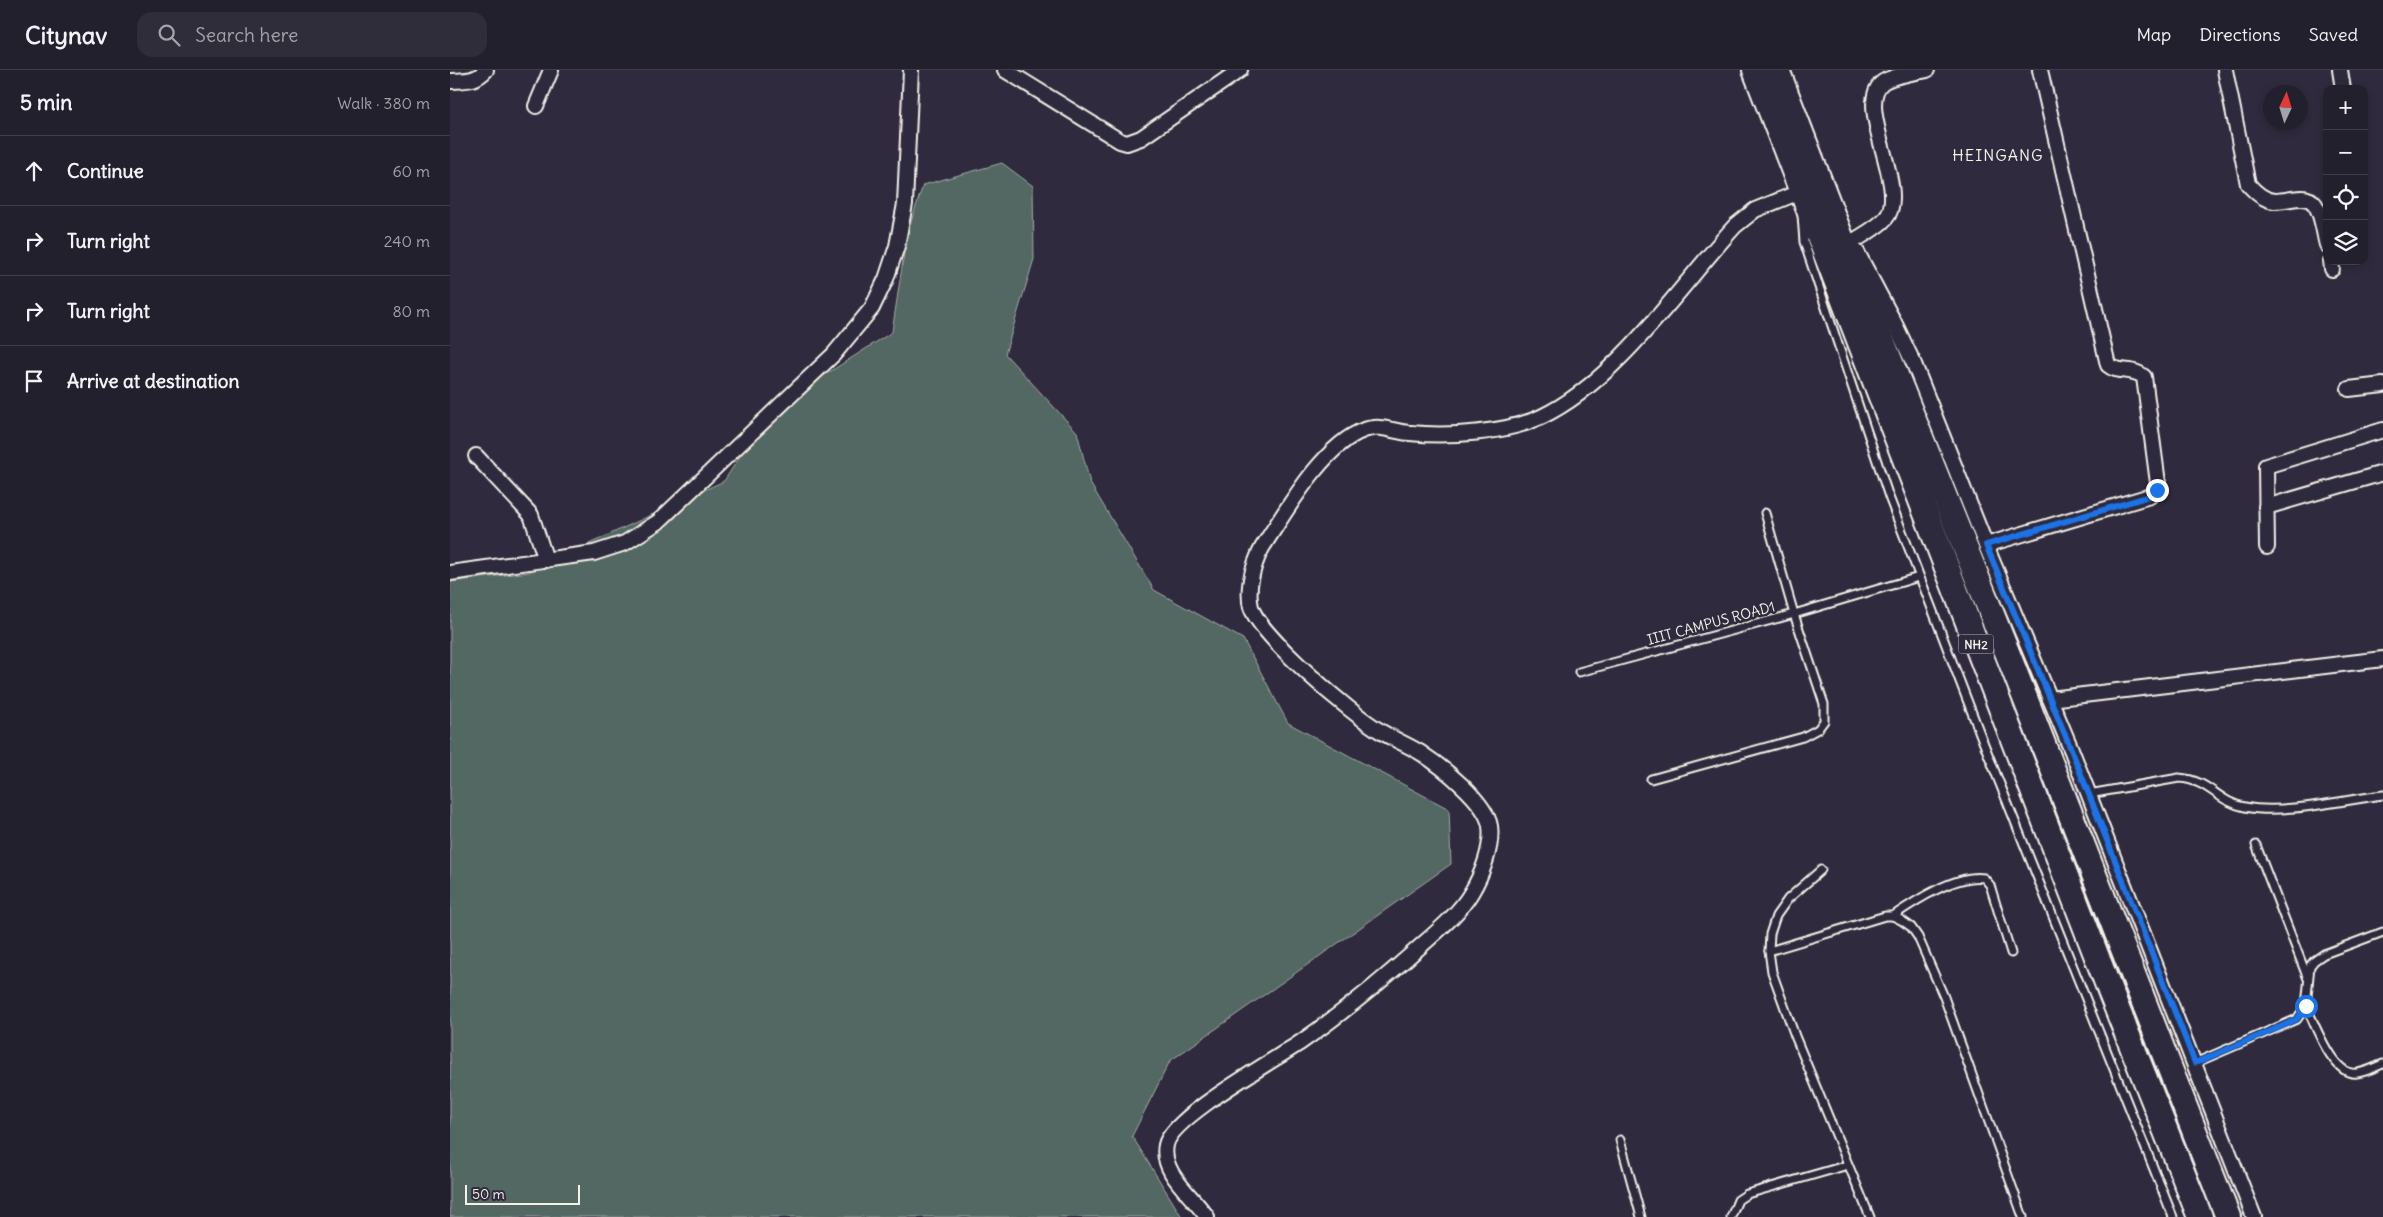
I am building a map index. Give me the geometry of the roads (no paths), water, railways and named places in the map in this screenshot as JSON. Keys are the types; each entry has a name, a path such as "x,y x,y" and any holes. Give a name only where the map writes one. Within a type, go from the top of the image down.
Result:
{"highway":[{"name":"NH2","path":"1755,70 2009,657 2228,1217"},
{"name":"NH2","path":"1777,70 1808,190 2108,986 2200,1217"}],"street":[{"path":"450,81 468,81 478,78 486,70"},
{"path":"536,106 551,70"},
{"path":"450,573 594,554 625,543 658,522 834,354 872,308 886,278 897,246 905,204 911,70"},
{"path":"1004,70 1127,143 1142,138 1240,70"},
{"path":"1852,242 1886,218 1891,209 1892,195 1888,168 1873,100 1877,88 1884,81 1927,70"},
{"path":"1986,545 2150,496 2157,490 2158,483 2144,377 2138,372 2113,369 2108,365 2040,70"},
{"path":"2225,70 2248,184 2257,192 2272,200 2309,198 2318,209 2323,229"},
{"path":"2340,70 2342,85"},
{"path":"1207,1217 1170,1169 1165,1151 1166,1141 1172,1132 1189,1116 1300,1043 1372,989 1428,940 1471,894 1485,858 1490,837 1490,823 1486,814 1459,784 1433,761 1378,730 1360,717 1305,670 1263,629 1253,611 1250,595 1260,551 1320,465 1338,445 1355,434 1377,428 1407,433 1442,434 1505,427 1537,419 1580,393 1635,340 1735,226 1755,210 1808,190 1852,242 1910,355 2089,794 2254,1217"},
{"path":"2349,390 2383,385"},
{"path":"2267,548 2265,470 2270,464 2383,430"},
{"path":"476,456 531,515 546,560"},
{"path":"2266,507 2383,473"},
{"path":"2050,699 2383,659"}],"lane":[{"path":"1808,190 1801,225 1804,242 1889,497 1984,744 2174,1217"},
{"path":"1765,513 1794,614 1919,577"},
{"name":"IIIT CAMPUS ROAD1","path":"1579,672 1794,614 1826,713 1818,729 1803,737 1651,780"},
{"path":"2089,794 2180,778 2193,779 2206,785 2227,802 2258,809 2287,808 2383,795"},
{"path":"2256,845 2308,980"},
{"path":"1820,870 1788,899 1776,916 1770,934 1768,952 1772,972 1795,1036 1870,1217"},
{"path":"1768,952 1867,920 1892,916 1935,891 1970,878 1984,878 1990,885 2011,953"},
{"path":"1892,916 1911,927 1918,938 1944,997 2023,1217"},
{"path":"2195,1063 2297,1019 2306,1006 2310,966 2318,956 2383,932"},
{"path":"2306,1006 2333,1060 2341,1068 2348,1072 2357,1073 2383,1064"},
{"path":"1620,1140 1642,1217"},
{"path":"1731,1217 1738,1200 1747,1194 1848,1165"}],"district":[{"name":"HEINGANG","path":"1998,155"}]}
